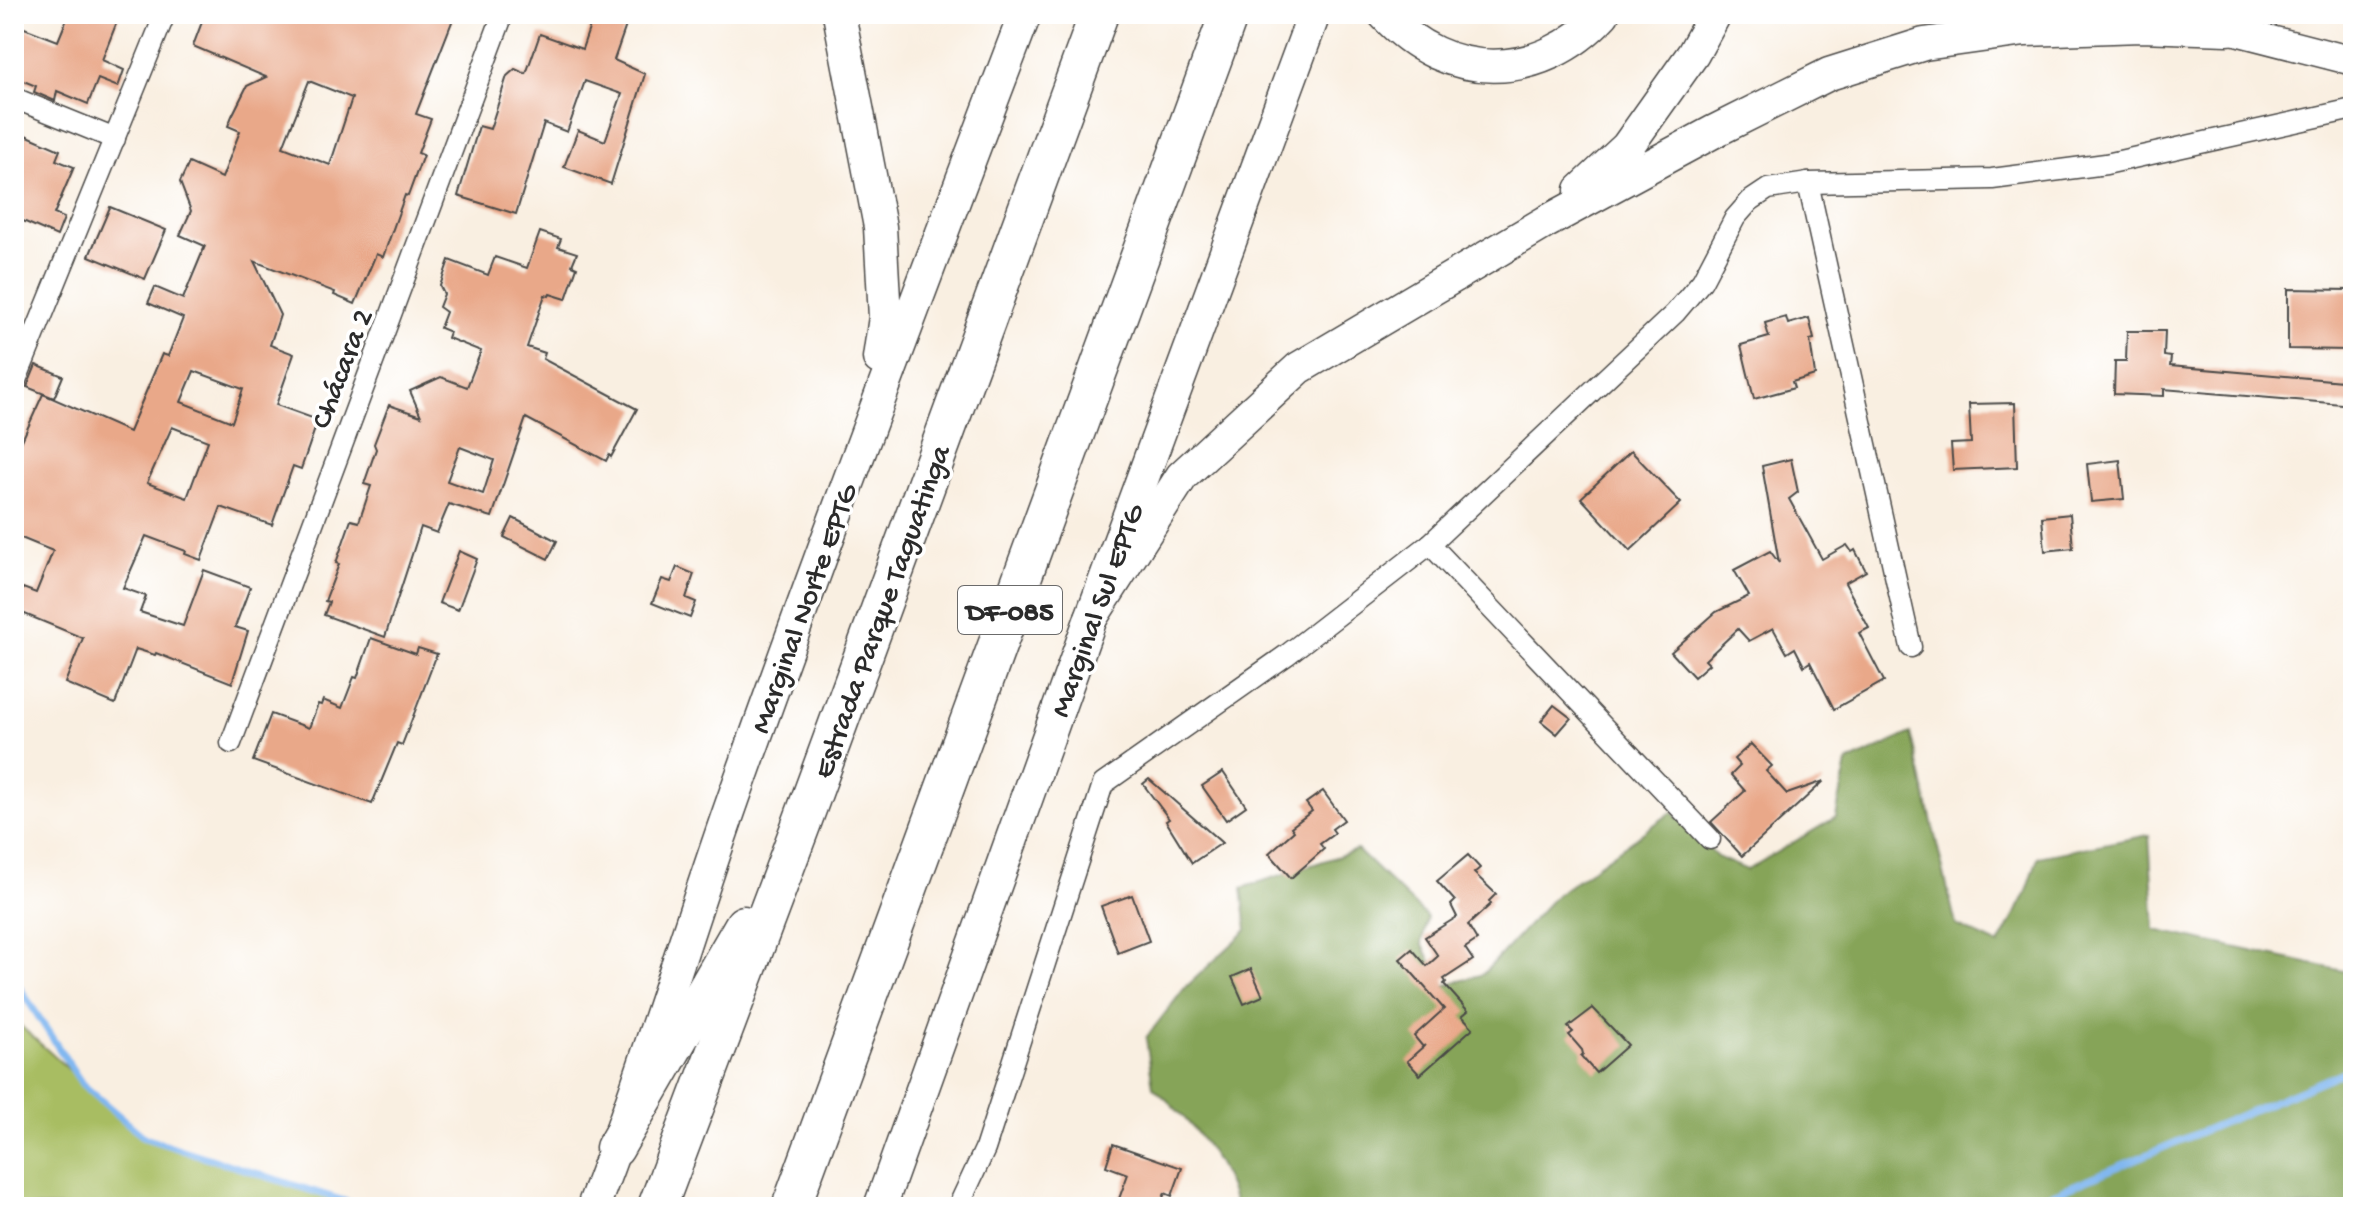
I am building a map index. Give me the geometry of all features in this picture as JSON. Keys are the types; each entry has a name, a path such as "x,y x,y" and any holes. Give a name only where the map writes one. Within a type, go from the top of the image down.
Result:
{"highway":[{"name":"Estrada Parque Taguatinga","path":"657,1207 1099,14"},
{"name":"DF-085","path":"791,1207 1229,14"},
{"path":"615,1148 801,825"}],"main road":[{"path":"839,14 880,227 885,317 872,415"},
{"name":"Marginal Norte EPTG","path":"593,1207 733,800 872,415 1025,14"},
{"name":"Marginal Sul EPTG","path":"880,1207 1091,618 1314,14"},
{"path":"1384,14 1397,28 1425,47 1454,61 1488,68 1529,63 1571,43 1603,14"},
{"path":"1546,222 1627,147 1693,54 1715,14"},
{"path":"2188,14 2228,29 2353,61"},
{"path":"1091,618 1182,476 1299,368 1546,222 1713,132 1829,74 1924,44 2025,30 2141,26 2228,29"}],"street":[{"path":"14,385 165,14"},
{"name":"Chácara 2","path":"231,743 503,14"},
{"path":"14,98 115,139"},
{"path":"958,1207 985,1149 1103,784 1288,654 1430,544 1675,313 1702,281 1735,218 1750,201 1768,189 1808,183 1992,179 2106,164 2353,109"},
{"path":"1808,183 1911,647"},
{"path":"1430,544 1710,839"}],"green space":[{"path":"1911,733 1956,925 1999,945 2026,894 2038,857 2149,835 2155,930 2353,973 2353,1207 1236,1207 1223,1173 1204,1141 1153,1087 1146,1038 1184,989 1247,930 1242,888 1357,850 1427,917 1422,943 1443,986 1483,974 1556,895 1672,812 1717,857 1747,870 1836,817 1847,763"},
{"path":"14,1020 145,1138 362,1207 14,1207"}],"building":[{"path":"69,14 120,14 102,60 124,70 118,87 98,79 88,104 57,91 55,101 34,92 36,86 14,77 14,24 58,41"},
{"path":"205,14 455,14 416,114 431,119 418,153 423,155 383,257 376,254 355,304 334,295 335,292 254,261 280,315 270,345 294,354 276,405 318,420 301,469 293,466 272,525 221,507 201,560 146,536 123,588 146,596 140,612 183,626 204,570 250,587 235,627 248,631 232,683 156,653 136,649 115,704 65,683 83,638 15,610 23,588 36,593 53,551 14,535 14,458 43,394 129,432 162,354 168,356 183,318 148,303 155,287 183,299 205,246 180,235 191,211 180,182 189,163 222,178 240,131 228,126 232,116 247,86 266,77 193,46","holes":["309,81 352,98 330,165 283,147","194,371 243,389 232,422 181,402","172,427 208,441 187,498 147,483"]},
{"path":"594,14 630,14 614,60 645,74 611,184 564,167 578,130 605,141 622,94 585,81 567,132 544,123 516,214 458,196 479,126 490,129 507,76 515,69 526,74 540,34 582,49"},
{"path":"14,130 60,150 56,160 74,167 54,214 64,218 57,236 14,217"},
{"path":"110,207 166,230 145,279 89,256"},
{"path":"540,232 561,239 558,247 577,253 572,265 577,267 566,299 545,295 527,347 545,353 543,359 637,409 611,457 609,455 606,461 526,418 492,517 449,504 437,533 421,527 385,637 324,615 329,602 325,601 351,520 359,522 371,486 364,484 376,449 374,444 389,405 421,416 410,391 441,377 467,387 481,351 448,338 450,332 440,328 446,312 439,307 444,294 440,286 449,260 488,275 495,257 527,268","holes":["460,447 494,460 483,494 447,481"]},
{"path":"2288,289 2351,290 2350,350 2288,349"},
{"path":"1786,317 1788,324 1809,318 1814,339 1810,340 1815,375 1792,382 1794,388 1754,399 1741,345 1769,337 1765,323"},
{"path":"2127,331 2165,331 2164,356 2171,357 2170,366 2353,382 2353,405 2164,389 2164,396 2114,394 2115,361 2126,361"},
{"path":"36,365 63,376 54,398 27,387"},
{"path":"2015,403 2017,467 1953,470 1951,444 1971,443 1969,404"},
{"path":"1631,451 1681,503 1630,551 1581,498"},
{"path":"1791,459 1798,492 1789,499 1822,559 1847,545 1852,552 1855,550 1866,571 1845,583 1869,628 1859,633 1884,681 1834,709 1810,662 1804,666 1795,648 1787,653 1773,628 1749,641 1738,629 1705,660 1709,664 1694,677 1671,652 1716,612 1749,596 1734,570 1770,551 1779,563 1762,466"},
{"path":"2120,460 2124,499 2091,502 2087,464"},
{"path":"2070,514 2073,548 2045,551 2042,517"},
{"path":"513,518 557,541 548,559 504,537"},
{"path":"459,551 477,559 458,610 439,603"},
{"path":"677,567 694,574 686,598 696,602 690,618 652,603 662,579 671,582"},
{"path":"371,638 416,654 418,648 437,654 402,745 397,743 372,804 253,761 271,714 309,728 318,704 321,705 323,700 342,708"},
{"path":"1554,705 1571,718 1557,734 1541,721"},
{"path":"1751,744 1772,766 1766,771 1787,794 1824,781 1742,856 1711,822 1745,791 1731,775 1740,766 1734,759"},
{"path":"1223,772 1246,806 1226,820 1202,786"},
{"path":"1149,779 1222,843 1192,863 1166,821 1169,819 1143,784"},
{"path":"1323,791 1344,820 1332,829 1335,833 1320,844 1324,849 1291,878 1269,853 1294,831 1291,827 1312,811 1306,803"},
{"path":"1468,855 1480,868 1474,873 1496,894 1489,901 1491,904 1468,925 1477,940 1465,948 1473,960 1444,979 1444,984 1468,1011 1462,1016 1473,1028 1420,1075 1407,1061 1423,1047 1414,1036 1444,1009 1400,959 1412,949 1427,966 1438,956 1425,937 1457,917 1451,905 1455,901 1437,881"},
{"path":"1132,895 1149,941 1118,953 1101,906"},
{"path":"1251,969 1263,996 1244,1004 1232,977"},
{"path":"1593,1008 1628,1045 1596,1073 1581,1056 1582,1050 1569,1035 1573,1032 1568,1027"},
{"path":"1113,1144 1182,1168 1172,1196 1165,1193 1159,1207 1116,1207 1128,1174 1106,1166"}],"waterway":[{"path":"14,979 82,1084 145,1138 363,1207"},
{"path":"2022,1207 2353,1068"}]}
